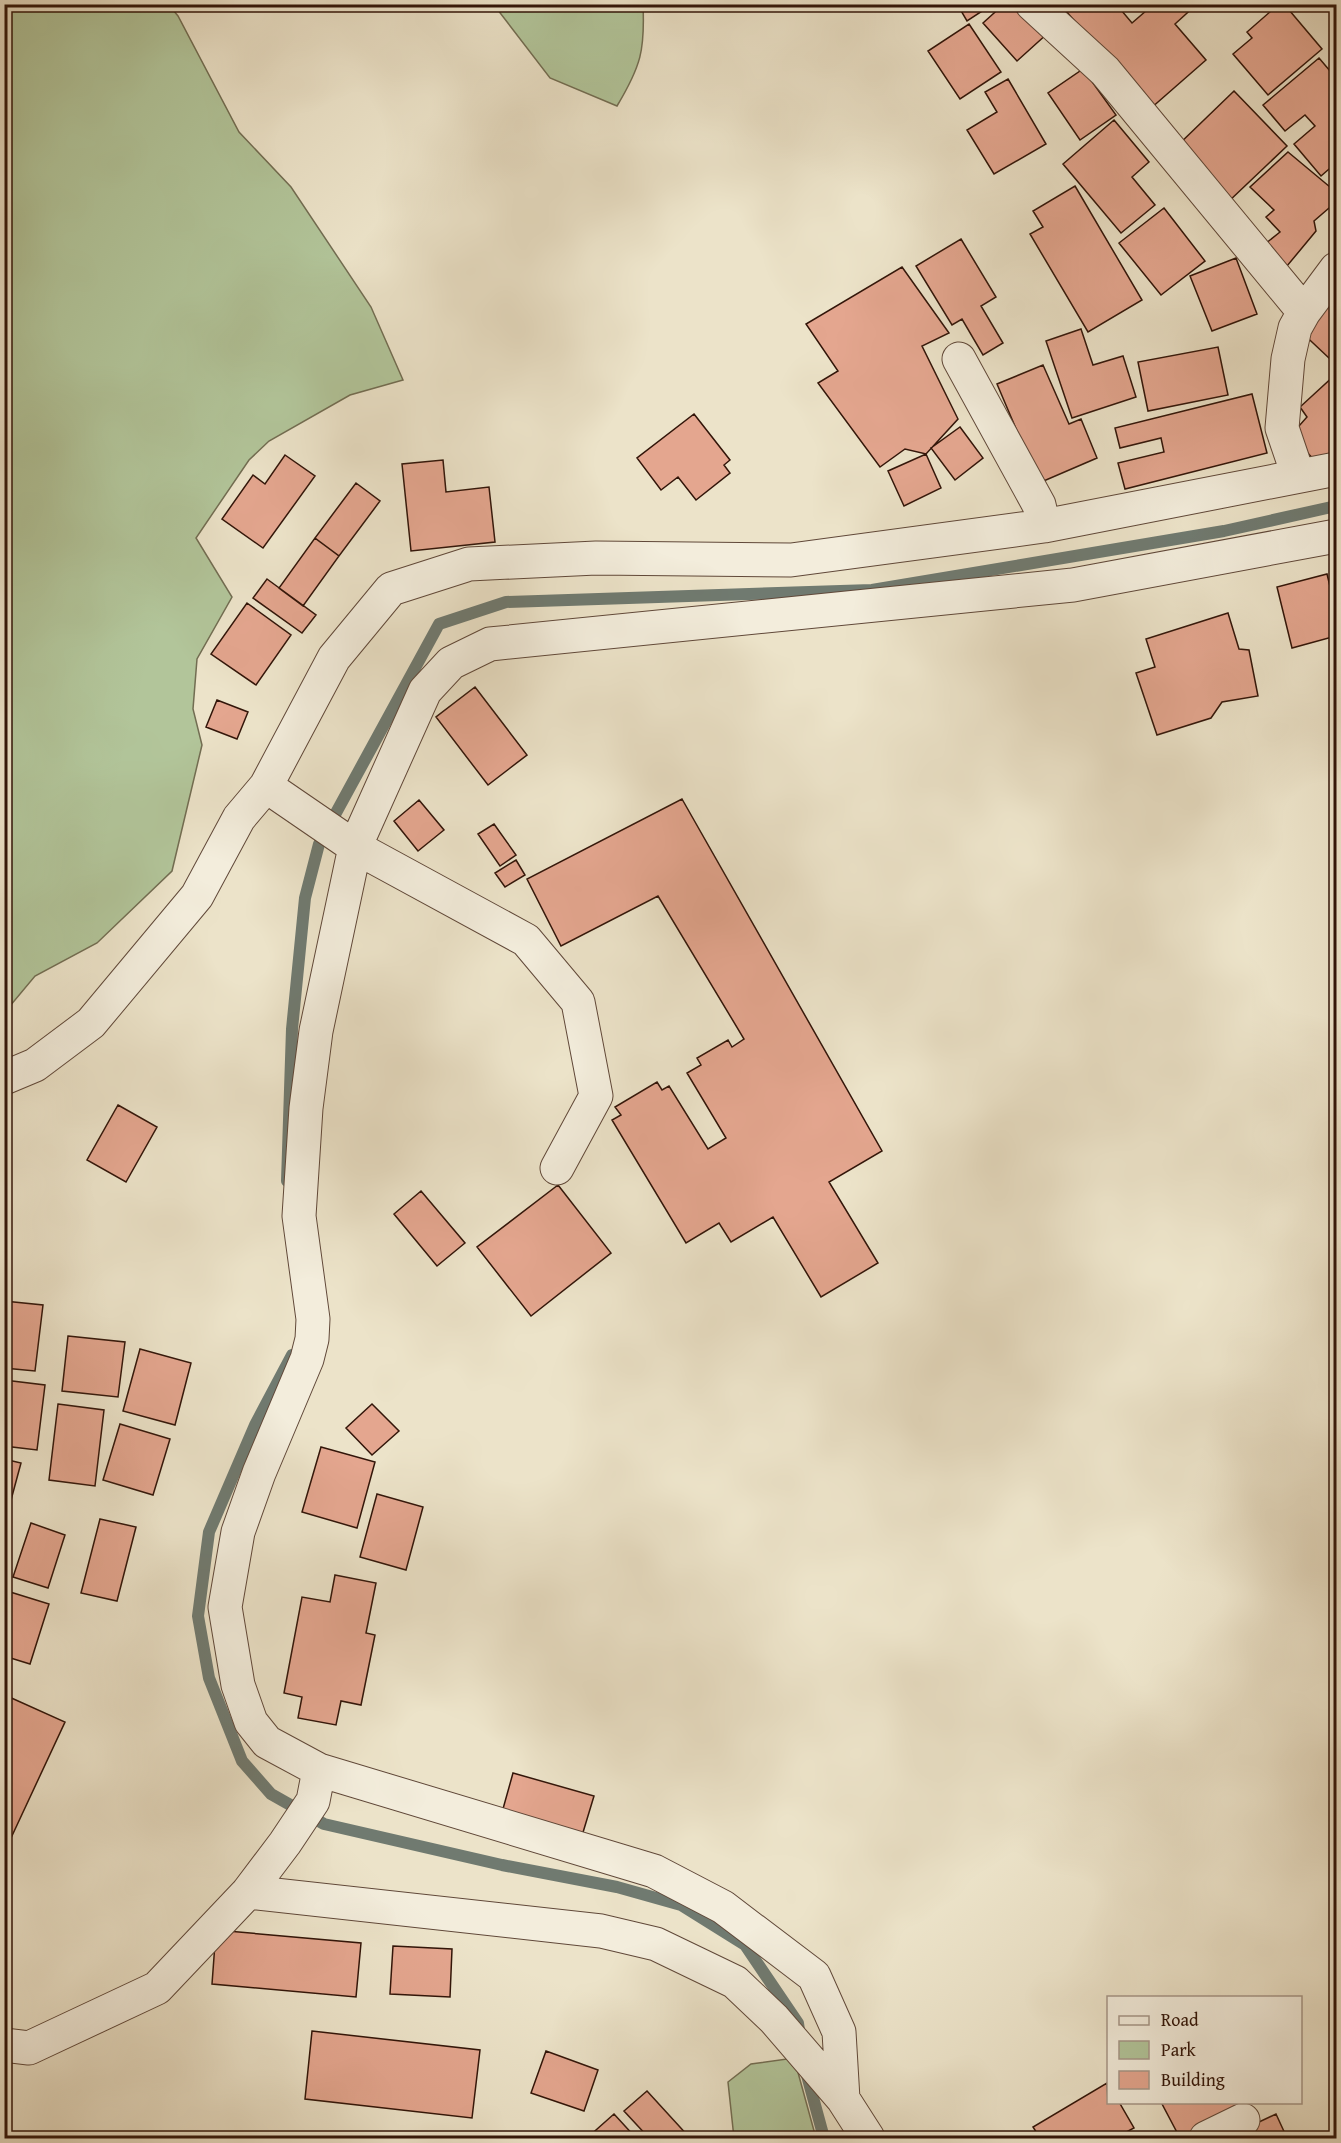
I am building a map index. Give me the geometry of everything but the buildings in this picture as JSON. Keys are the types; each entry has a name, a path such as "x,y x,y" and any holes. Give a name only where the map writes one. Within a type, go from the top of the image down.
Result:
{"street":[{"path":"1032,4 1105,71 1304,312"},
{"path":"1298,475 1282,428 1288,359 1295,328 1304,312 1336,270"},
{"path":"959,359 1039,506 1044,526"},
{"path":"4,1078 35,1065 91,1023 197,896 239,818 266,786 334,658 391,590 469,564 596,558 791,560 1044,526 1336,469"},
{"path":"843,2099 839,2032 814,1976 723,1907 654,1871 316,1786 267,1742 251,1722 238,1685 225,1607 238,1532 259,1473 308,1359 312,1338 313,1319 299,1216 306,1108 316,1031 356,847 424,691 451,663 490,644 1073,585 1336,536"},
{"path":"266,786 356,847 526,940 578,1002 596,1096 557,1168"},
{"path":"4,2045 29,2048 157,1988 248,1892 285,1843 316,1786"},
{"path":"248,1892 601,1931 656,1944 735,1982 774,2019 843,2099 868,2139"},
{"path":"1206,2139 1243,2120"}],"green space":[{"path":"5,4 169,5 178,16 239,132 291,187 371,307 403,380 350,395 269,441 249,460 196,538 232,597 197,659 193,709 202,745 172,871 97,943 35,976 5,1012"},
{"path":"494,5 643,5 640,57 617,106 550,78"},
{"path":"794,2058 816,2138 734,2138 728,2082 751,2064"}],"waterway":[{"path":"287,1181 292,1029 305,898 319,844 439,624 506,602 872,590 1224,531 1336,506"},
{"path":"292,1355 255,1425 209,1532 198,1616 209,1678 242,1761 271,1794 324,1824 502,1865 617,1887 681,1905 745,1945 798,2023 799,2030"},
{"path":"805,2068 824,2138"}]}
